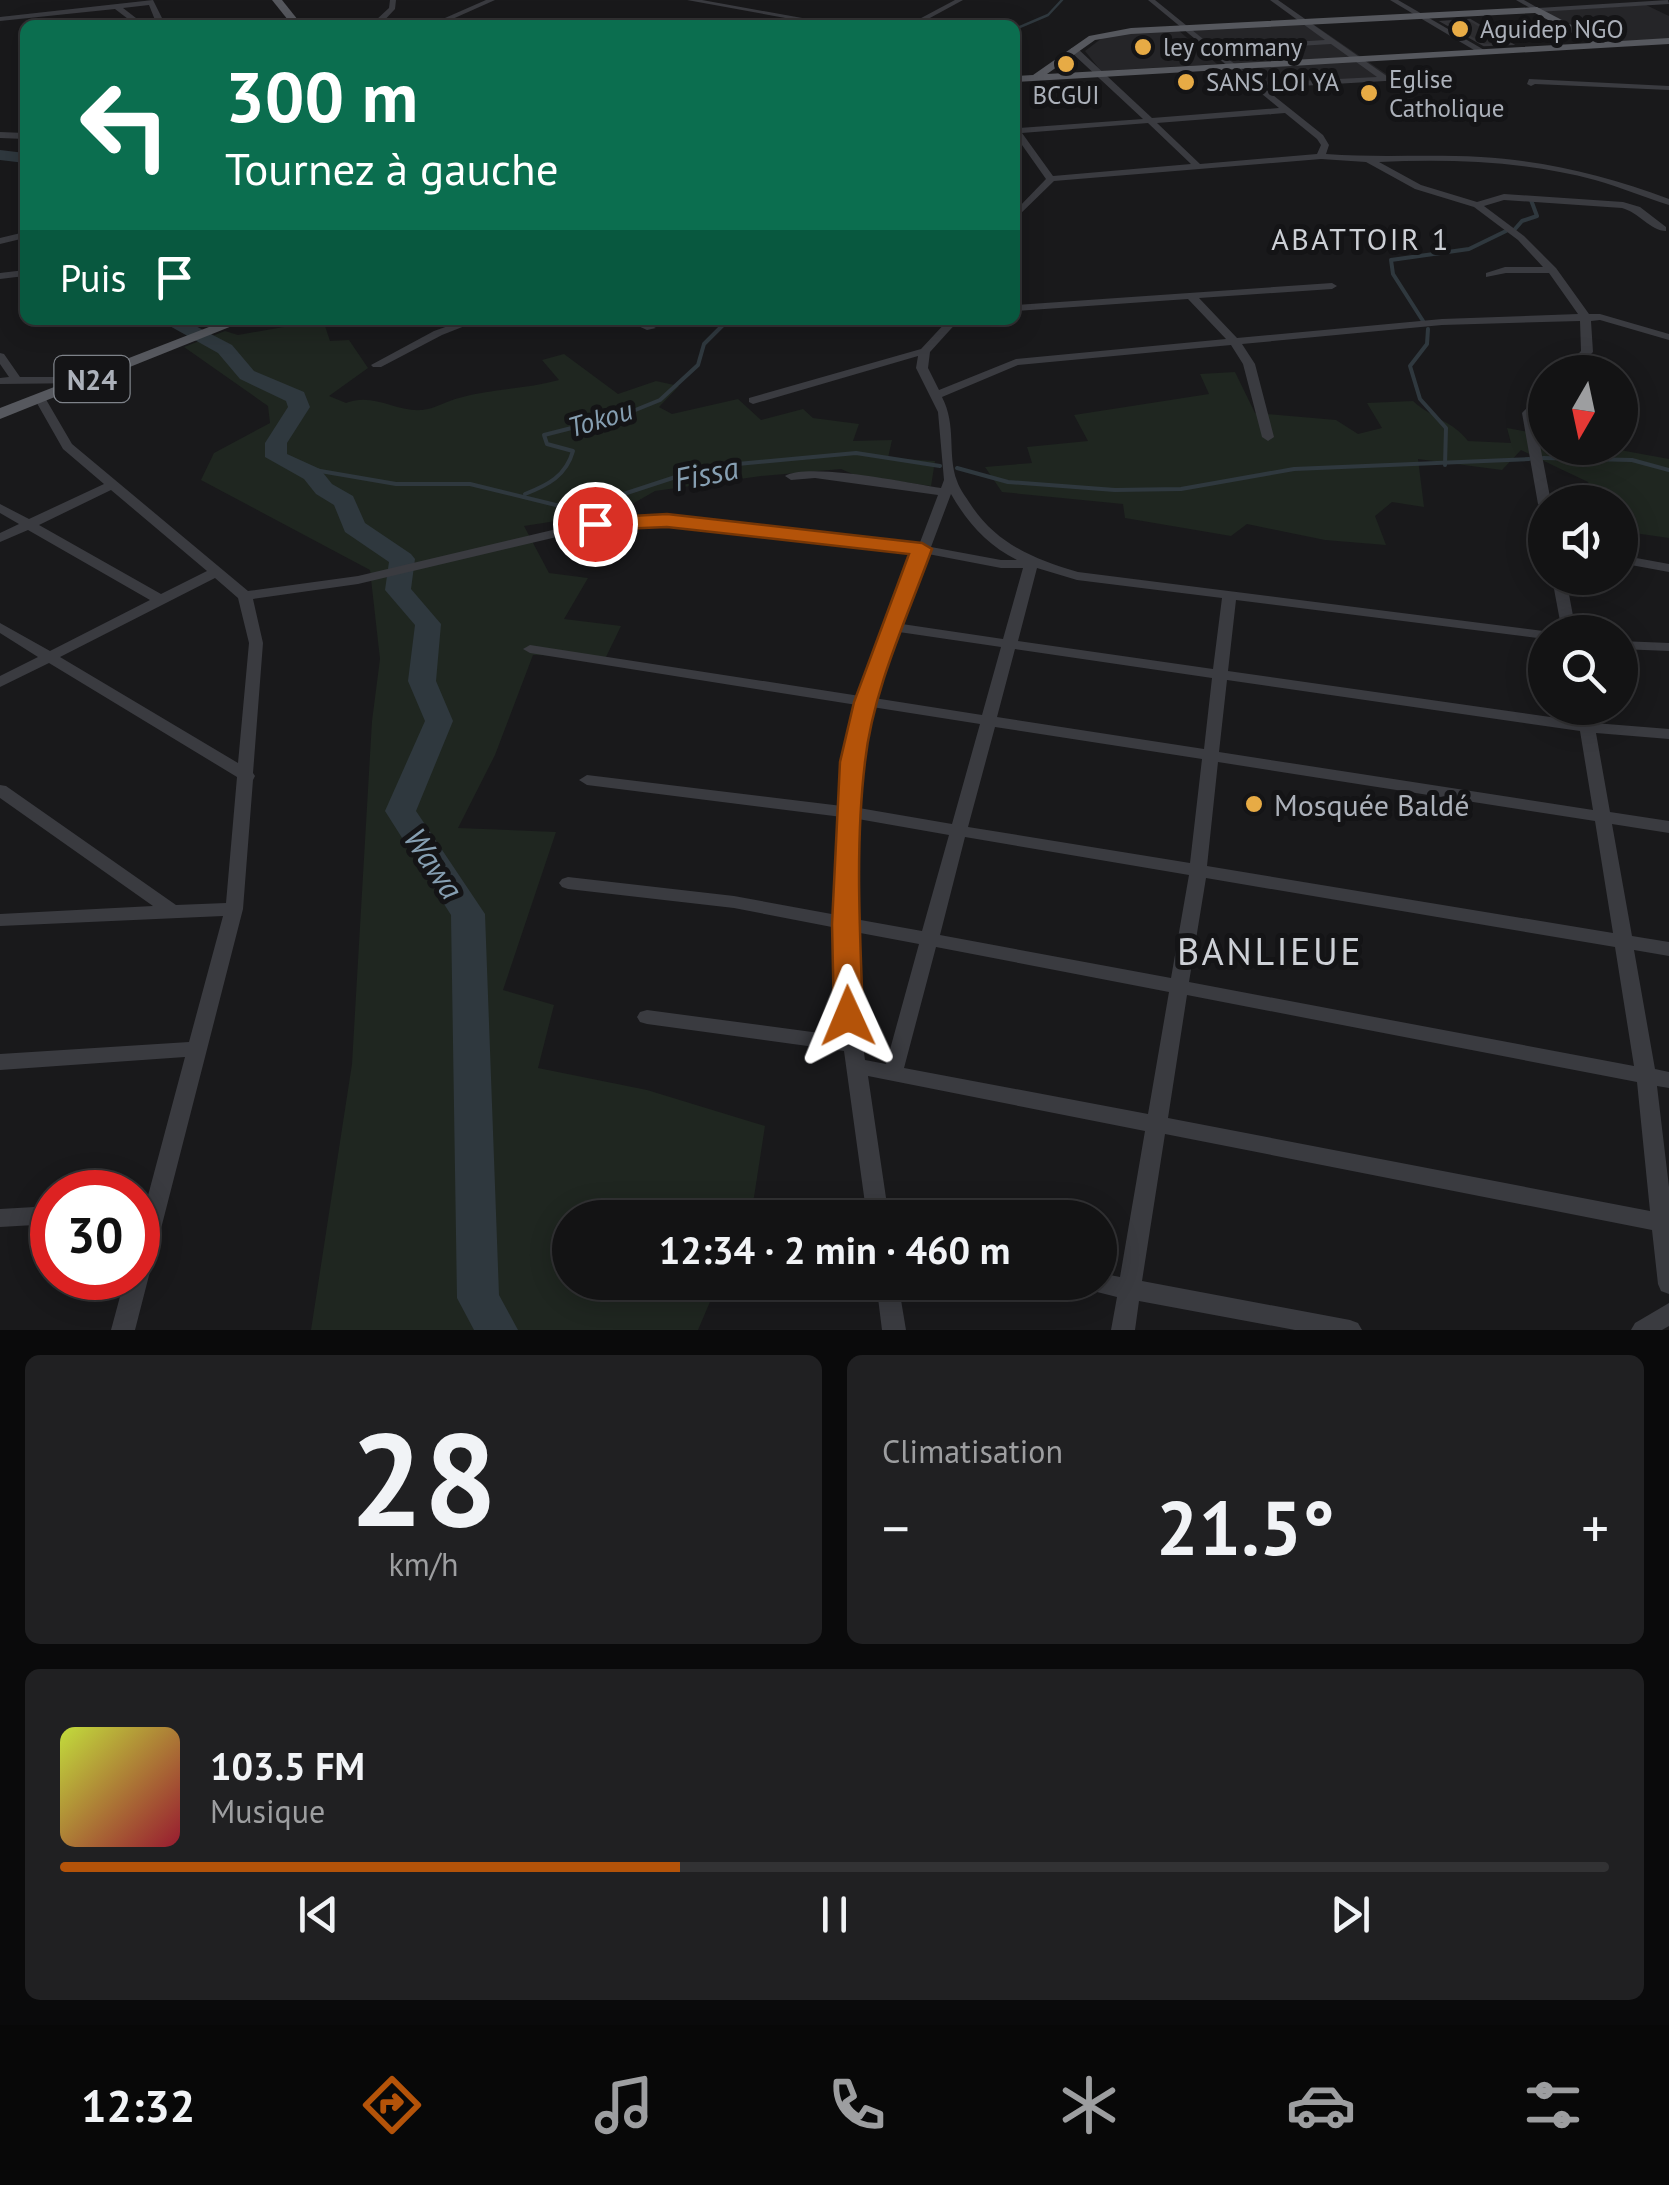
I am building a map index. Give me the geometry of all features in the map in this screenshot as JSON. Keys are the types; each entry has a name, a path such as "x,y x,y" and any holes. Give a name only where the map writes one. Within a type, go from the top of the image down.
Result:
{"main road":[{"path":"277,0 294,20"},
{"path":"1034,78 1092,38 1186,28 1538,10 1603,44"},
{"path":"1020,79 1669,41"},
{"name":"N24","path":"0,414 228,325"}],"street":[{"path":"380,20 392,10 392,0"},
{"path":"460,0 471,9"},
{"path":"445,20 492,0"},
{"path":"690,0 808,20"},
{"path":"922,20 960,0"},
{"path":"1151,0 1320,136 1325,145 1321,156"},
{"path":"1255,86 1386,79 1273,0"},
{"path":"1393,0 1482,52"},
{"path":"1519,0 1538,10 1669,2"},
{"path":"0,19 152,2"},
{"path":"1648,2 1669,12"},
{"path":"114,4 135,20"},
{"path":"25,16 32,20"},
{"path":"1210,49 1331,42"},
{"path":"1074,50 1196,164"},
{"path":"1531,84 1532,80 1669,88"},
{"path":"1020,130 1286,110"},
{"path":"1020,136 1051,179"},
{"path":"1020,211 1051,179 1321,156 1368,160 1471,156 1530,162 1588,174 1667,200"},
{"path":"1368,160 1418,187 1477,205 1521,238 1552,270 1584,316 1584,355"},
{"path":"1477,205 1504,197 1624,205 1637,209 1663,229"},
{"path":"1490,275 1505,270 1552,270"},
{"path":"1020,308 1332,286"},
{"path":"1190,295 1249,364 1268,437"},
{"path":"936,395 1016,362 1442,322 1600,317 1669,337"},
{"path":"378,365 461,325"},
{"path":"644,325 652,328"},
{"path":"753,400 925,351 949,325"},
{"path":"875,1200 854,1056 846,924 852,762 865,702 948,486 948,434 936,395 923,376 925,351"},
{"path":"0,356 17,381"},
{"path":"0,381 89,380"},
{"path":"40,398 67,446 244,596 256,644 234,909 197,1048 158,1170"},
{"path":"791,476 815,474 948,486"},
{"path":"0,538 111,485"},
{"path":"948,486 970,519 1007,551 1031,564 1076,576 1528,634"},
{"path":"0,508 162,600"},
{"path":"244,596 382,574 595,524 645,520 922,549 1001,564 1031,564"},
{"path":"1638,562 1669,568"},
{"path":"893,1073 1031,564"},
{"path":"0,682 217,571"},
{"path":"1123,1330 1198,871 1229,595"},
{"path":"892,627 1222,674 1528,710"},
{"path":"0,628 248,776"},
{"path":"1638,646 1669,647"},
{"path":"530,649 1669,827"},
{"path":"1587,725 1646,1075 1669,1284"},
{"path":"1625,725 1669,734"},
{"path":"587,780 853,813 1669,949"},
{"path":"0,790 173,912"},
{"path":"568,884 734,902 1669,1080"},
{"path":"0,920 234,909"},
{"path":"647,1017 854,1056 893,1073 1157,1124 1666,1236"},
{"path":"0,1062 197,1048"},
{"path":"0,1218 30,1216"},
{"path":"1117,1287 1350,1330"},
{"path":"122,1330 130,1300"},
{"path":"890,1300 894,1330"},
{"path":"1643,1330 1669,1313"}],"shaded area":[{"path":"1646,5 1669,16 1669,39 1604,43 1543,11"},
{"path":"1310,22 1395,80 1252,87 1183,29"},
{"name":"ley commany","path":"1178,30 1217,64 1101,71 1085,51 1106,35"},
{"path":"295,325 325,325 330,341 349,340 368,368 329,396 346,403 366,400 422,410 471,395 547,383 559,380 542,360 564,354 618,394 656,381 679,386 659,407 672,414 738,399 761,420 803,409 813,418 859,424 853,441 892,440 888,458 935,461 931,486 855,475 841,469 761,476 655,491 620,511 524,526 549,573 588,578 564,619 621,626 606,657 533,655 495,755 458,828 556,832 503,990 554,1005 538,1068 647,1090 765,1126 753,1200 552,1200 552,1300 711,1300 698,1330 311,1330 352,1064 372,721 380,659 370,570 201,480 214,453 270,423 268,406 184,347 225,331 238,335"},
{"path":"1235,372 1255,413 1336,420 1358,434 1382,428 1367,403 1413,401 1468,441 1511,443 1507,428 1528,432 1528,453 1521,450 1502,470 1418,459 1424,507 1392,502 1375,516 1386,545 1325,540 1247,524 1231,536 1125,518 1123,504 1002,492 985,467 1032,463 1027,447 1088,441 1074,415 1209,394 1200,374"},
{"path":"1638,453 1669,459 1669,538 1638,534 1638,485 1588,482 1552,465 1638,465"}],"building":[{"path":"1470,20 1511,44 1484,45 1443,22"}],"waterway":[{"path":"1020,27 1048,15 1062,0"},
{"name":"Wawa","path":"0,155 20,157"},
{"path":"1515,229 1522,221 1537,216 1531,200"},
{"path":"1423,321 1393,274 1391,260 1469,249 1506,231"},
{"name":"Wawa","path":"179,325 225,349 247,375 296,397 299,407 276,443 276,457 312,474 324,489 345,501 354,527 402,559 398,590 428,624 422,681 439,721 400,811 468,914 478,1298 497,1330"},
{"name":"Tokou","path":"525,494 555,479 573,451 547,444 544,435 623,415 660,400 698,365 704,344 723,325"},
{"path":"1428,329 1427,344 1410,366 1420,399 1446,428 1445,463"},
{"name":"Fissa","path":"297,467 396,484 470,484 560,506 584,507 706,467 856,453 940,466"},
{"name":"Fissa","path":"1445,463 1528,459"},
{"name":"Fissa","path":"1638,462 1669,470"},
{"name":"Fissa","path":"957,468 1008,482 1115,490 1181,489 1294,469 1445,463"}],"place":[{"name":"Aguidep NGO","path":"1460,29"},
{"name":"ley commany","path":"1143,47"},
{"name":"BCGUI","path":"1066,64"},
{"name":"SANS LOI YA","path":"1186,82"},
{"name":"Eglise Catholique","path":"1369,93"},
{"name":"Mosquée Baldé","path":"1254,804"}],"district":[{"name":"ABATTOIR 1","path":"1361,238"},
{"name":"BANLIEUE","path":"1270,950"}],"route":[{"path":"595,524 667,520 922,549 865,702 852,762 846,924 848,1016"}]}
